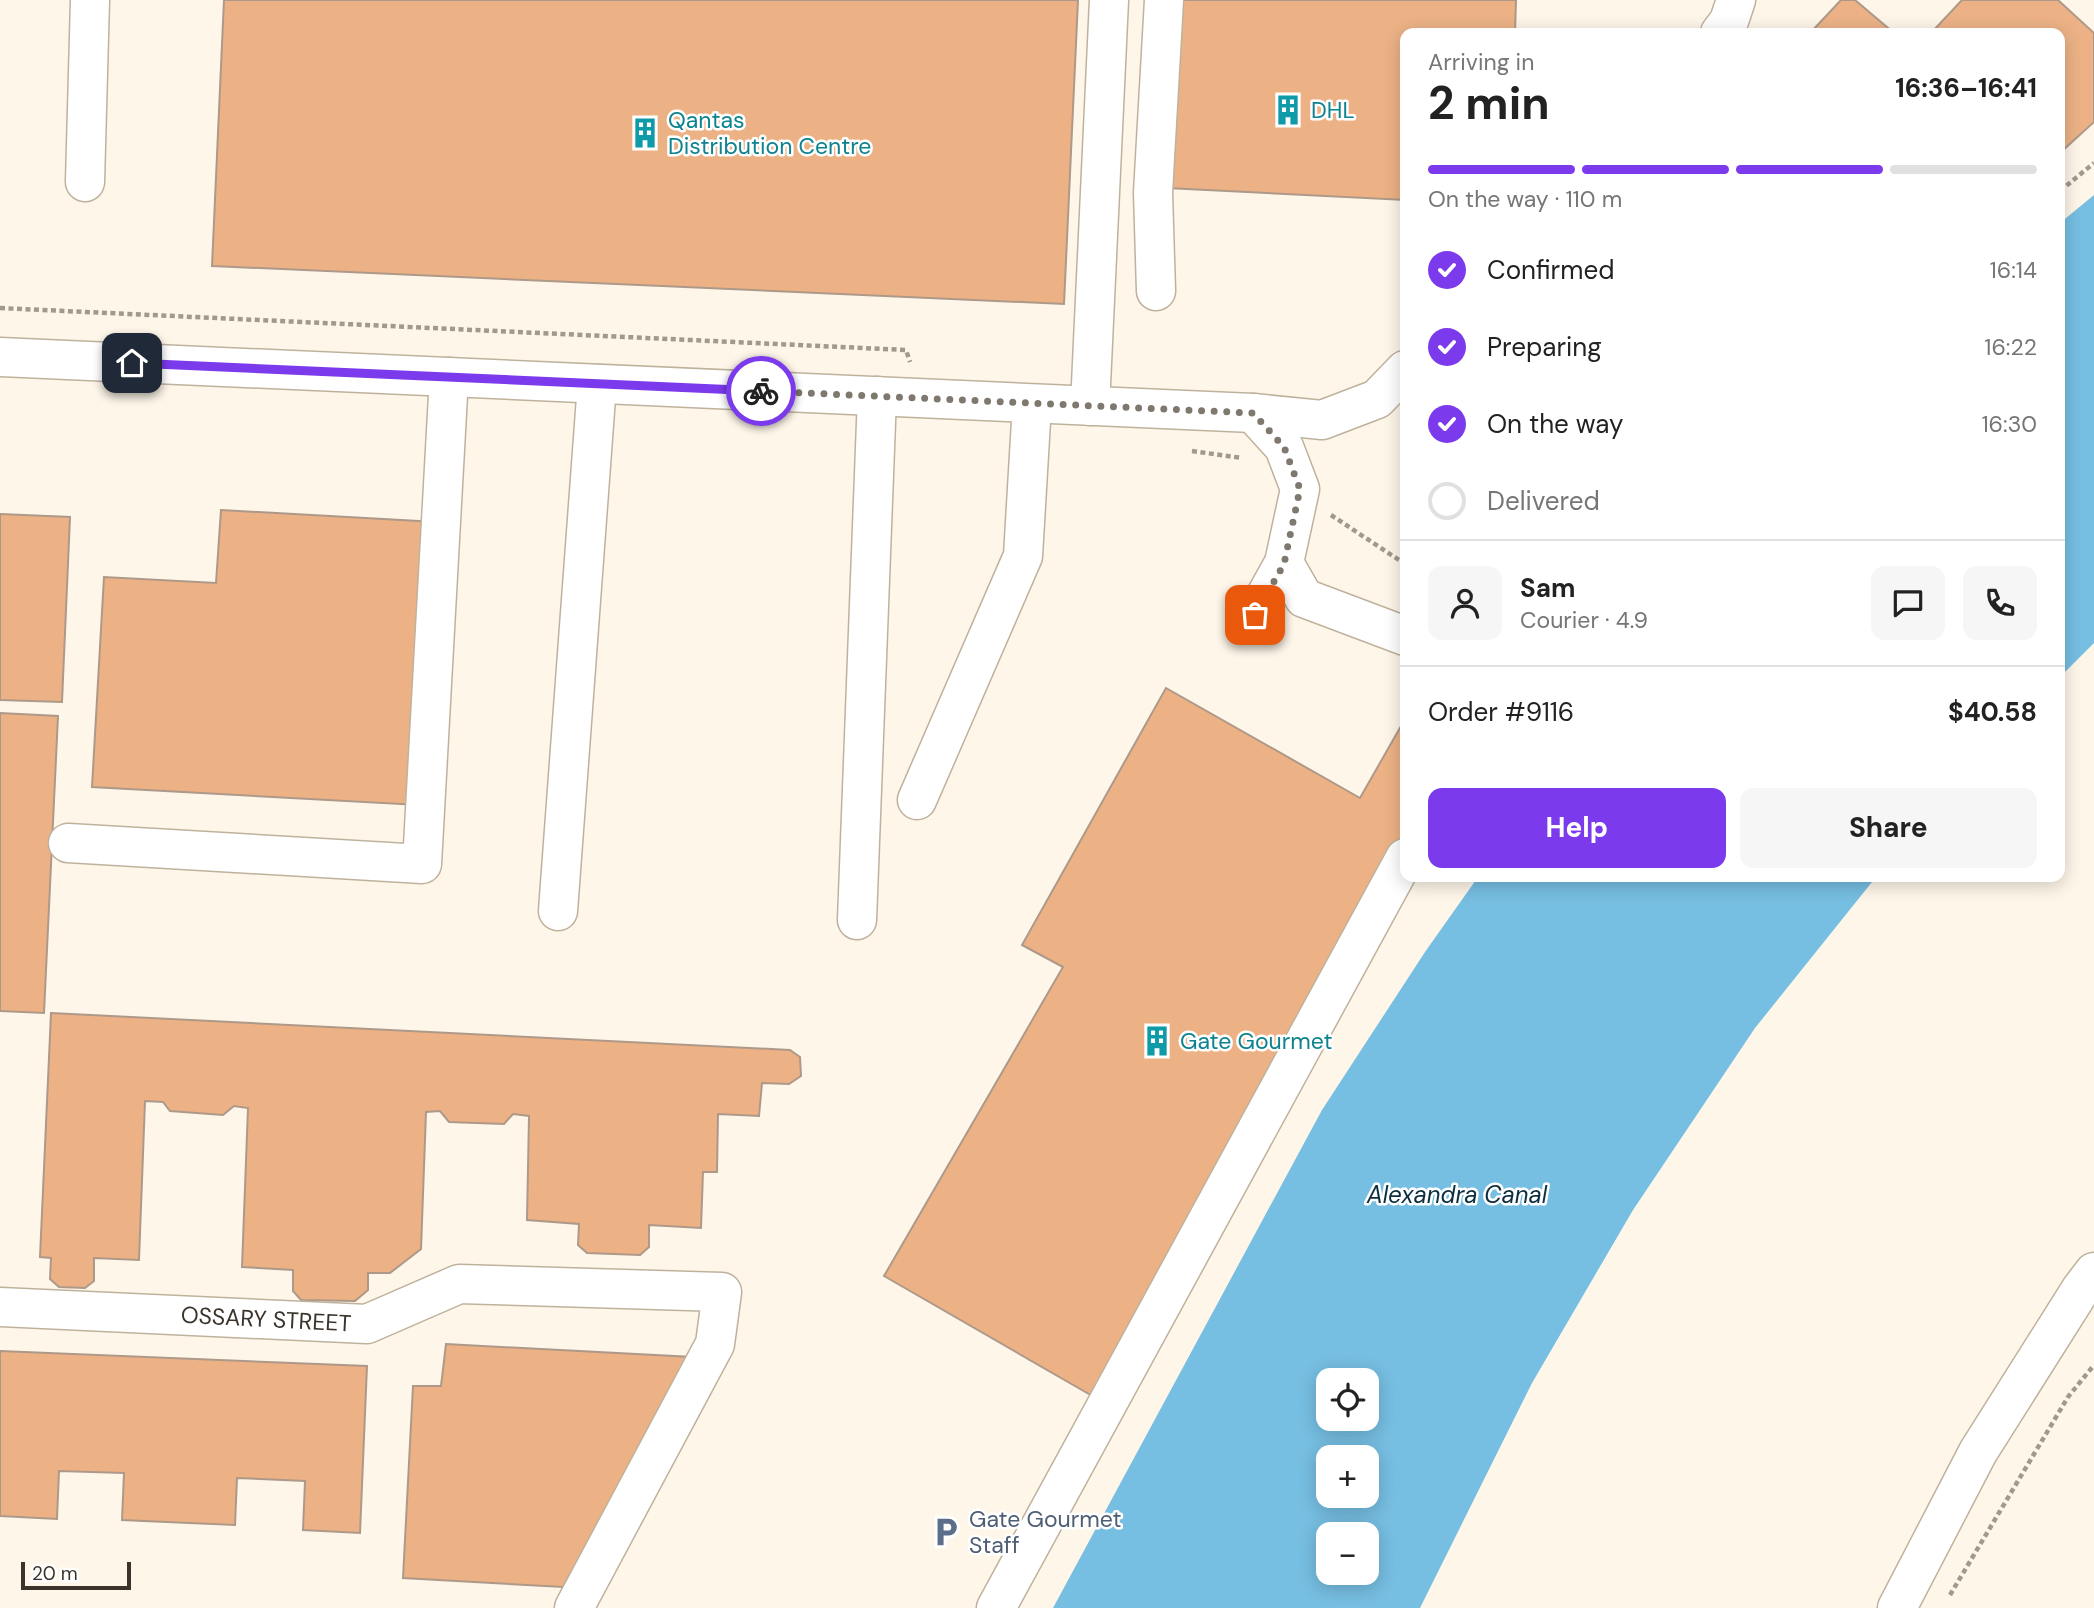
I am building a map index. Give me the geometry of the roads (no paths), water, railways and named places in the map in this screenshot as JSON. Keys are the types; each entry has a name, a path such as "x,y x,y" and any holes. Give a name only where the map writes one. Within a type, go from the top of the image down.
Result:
{"street":[{"path":"85,182 90,0"},
{"path":"1090,406 1109,0"},
{"path":"1156,291 1153,193 1164,0"},
{"path":"1724,28 1736,0"},
{"path":"0,357 1253,413 1322,420 1377,399 1400,375"},
{"path":"68,844 422,864 449,377"},
{"path":"558,911 597,384"},
{"path":"857,920 877,396"},
{"path":"917,800 1023,556 1032,404"},
{"path":"1253,413 1284,447 1300,489 1284,564 1255,615"},
{"path":"1284,564 1304,598 1400,634"},
{"path":"996,1608 1400,867"},
{"path":"1897,1608 1978,1452 2094,1272"},
{"name":"OSSARY STREET","path":"14,1307 367,1324 460,1284 722,1292 715,1344 574,1608"}],"water":[{"path":"2094,195 2094,643 2065,672 2065,219"},
{"name":"Alexandra Canal","path":"1474,882 1872,882 1755,1028 1633,1210 1532,1383 1420,1608 1053,1608 1322,1110 1425,952"}],"place":[{"name":"DHL","path":"1288,110"},
{"name":"Qantas Distribution Centre","path":"645,133"},
{"name":"Gate Gourmet","path":"1157,1041"},
{"name":"Gate Gourmet Staff","path":"946,1532"}]}
